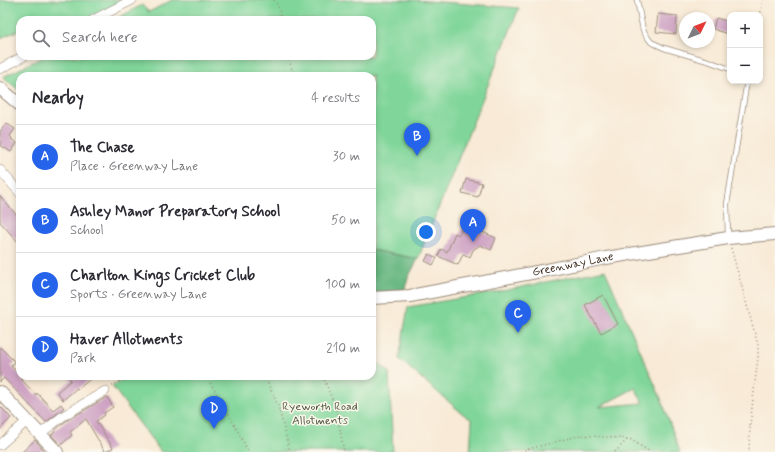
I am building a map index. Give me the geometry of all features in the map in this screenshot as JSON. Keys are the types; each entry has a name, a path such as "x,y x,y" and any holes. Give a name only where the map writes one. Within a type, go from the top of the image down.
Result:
{"street":[{"path":"101,16 132,0"},
{"path":"0,69 17,60"},
{"path":"0,88 16,102"},
{"path":"0,170 16,188"},
{"name":"Greenway Lane","path":"376,298 410,296 592,261 728,238 775,234"},
{"path":"40,434 63,416 105,391"},
{"path":"0,392 57,452"},
{"path":"0,444 27,421"}],"lane":[{"path":"637,0 643,30 651,42 664,48 727,68"},
{"path":"728,238 727,204 747,84"}],"path":[{"path":"274,0 276,1 280,16"},
{"path":"761,12 763,0"},
{"path":"289,60 293,72"},
{"path":"728,238 758,345 750,425 749,452"},
{"path":"105,391 122,380"},
{"path":"208,380 248,451"},
{"path":"266,380 278,405 290,452"},
{"path":"325,380 337,412 344,452"},
{"path":"521,452 581,435 630,439 650,452"},
{"path":"615,452 628,439"}],"green space":[{"path":"0,0 130,0 99,16 16,16 16,32 0,38"},
{"path":"172,0 415,0 519,8 418,259 376,251 376,72 16,72 16,88 3,77 37,60 376,60 376,16 121,16 142,5 149,12"},
{"path":"376,251 418,259 408,278 405,289 376,293"},
{"path":"605,270 662,401 680,452 470,452 472,420 399,359 408,307 497,292","holes":["635,388 643,403 599,407"]},
{"name":"Ryeworth Road Allotments","path":"376,361 389,372 393,452 161,452 112,386 122,380 376,380"}],"building":[{"path":"658,14 677,16 676,34 656,32"},
{"path":"716,18 727,21 727,34 715,30"},
{"path":"6,123 15,129 10,136 12,138 11,139 16,142 11,152 0,145 0,132"},
{"path":"466,179 482,183 478,197 462,193"},
{"path":"0,196 16,214 16,240 0,222"},
{"path":"464,224 496,238 491,250 480,245 473,250 470,257 463,254 458,265 438,256 441,249 447,252 455,233 459,235"},
{"path":"429,254 437,258 433,265 425,261"},
{"path":"603,295 618,324 601,333 585,305"},
{"path":"0,347 15,362 11,366 16,371 16,380 22,380 53,410 61,404 64,408 46,422 4,378 0,382"},
{"path":"71,380 89,380 63,400 57,392"},
{"path":"107,397 113,407 96,421 113,448 105,452 86,419 70,432 72,435 61,445 51,435 66,421"},
{"path":"0,406 11,418 0,429"},
{"path":"35,440 43,449 40,452 22,452"}],"place":[{"name":"Ashley Manor Preparatory School","path":"417,156"},
{"name":"The Chase","path":"473,242"},
{"name":"Charlton Kings Cricket Club","path":"518,333"},
{"name":"Haver Allotments","path":"214,429"}]}
